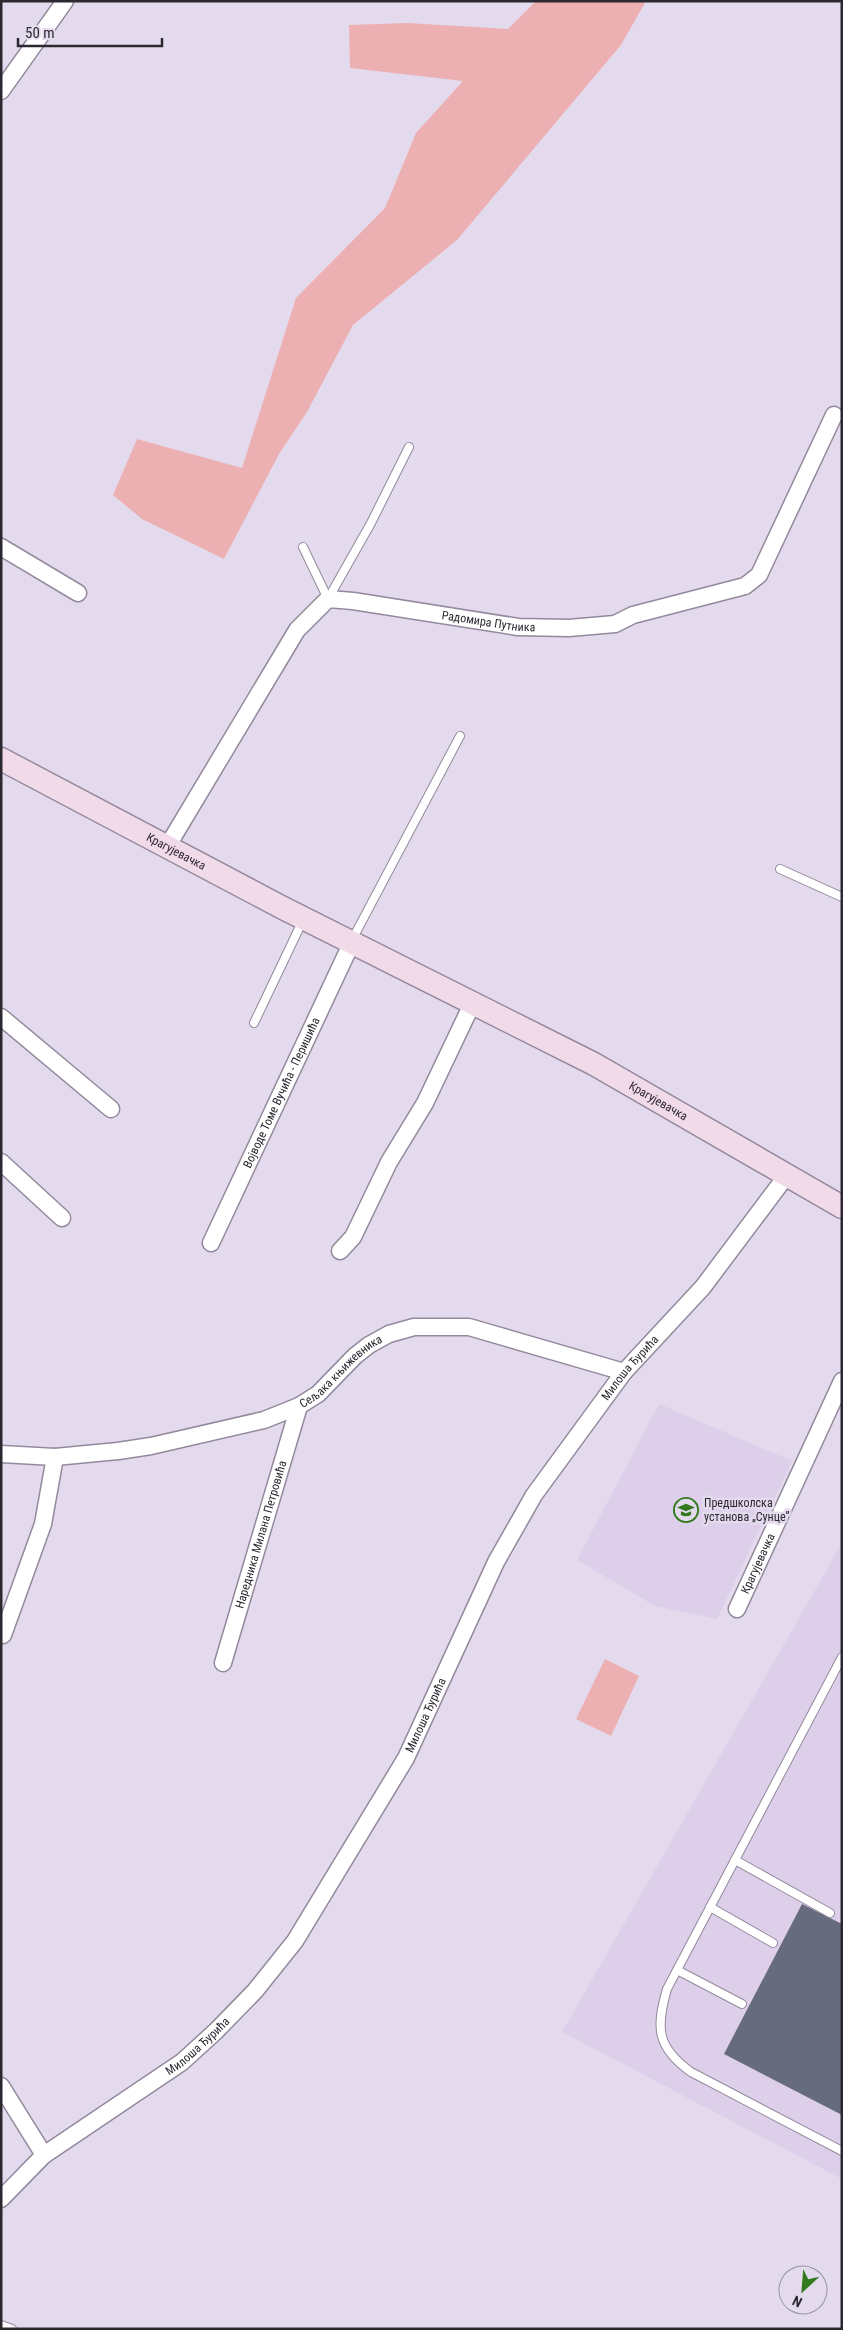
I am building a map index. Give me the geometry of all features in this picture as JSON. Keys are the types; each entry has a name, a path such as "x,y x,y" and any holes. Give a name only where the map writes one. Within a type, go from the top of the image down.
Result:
{"main road":[{"name":"Крагујевачка","path":"1,759 304,918 594,1064 842,1207"}],"street":[{"path":"2,90 65,1"},
{"name":"Радомира Путника","path":"328,599 353,601 518,628 569,628 615,624 633,616 745,586 759,574 834,416"},
{"path":"1,547 78,593"},
{"path":"167,847 297,630 328,599"},
{"name":"Војводе Томе Вучића - Перишића","path":"211,1243 352,942"},
{"path":"340,1251 353,1237 389,1162 425,1103 472,1002"},
{"path":"1,1017 111,1109"},
{"path":"1,1162 62,1218"},
{"name":"Милоша Ђурића","path":"1,2199 44,2155 182,2062 216,2031 254,1991 295,1941 406,1758 496,1562 534,1495 624,1372 703,1287 787,1175"},
{"name":"Сељака књижевника","path":"1,1454 55,1457 151,1446 264,1420 299,1406 318,1394 355,1356 369,1345 389,1334 414,1328 470,1328 624,1372"},
{"name":"Крагујевачка","path":"737,1609 842,1381"},
{"name":"Наредника Милана Петровића","path":"223,1663 299,1406"},
{"path":"3,1635 43,1524 55,1457"},
{"path":"1,2086 44,2155"}],"lane":[{"path":"328,599 371,523 409,447"},
{"path":"303,547 328,599"},
{"path":"352,942 460,736"},
{"path":"780,869 842,896"},
{"path":"254,1023 304,918"},
{"path":"842,1657 667,1989 659,2026 667,2050 677,2062 691,2072 842,2151"},
{"path":"735,1860 830,1913"},
{"path":"710,1907 772,1943"},
{"path":"678,1970 742,2004"},
{"path":"1,2325 12,2329"}],"shaded area":[{"path":"536,1 646,1 621,45 457,240 353,325 307,412 279,454 224,559 142,519 113,495 137,439 242,468 296,298 385,208 416,133 463,81 350,68 349,25 407,23 508,29"},
{"name":"Предшколска установа „Сунце”","path":"659,1404 792,1461 717,1619 655,1606 577,1560"},
{"path":"842,1543 842,2179 562,2032"},
{"path":"605,1659 639,1676 611,1736 576,1719"}],"building":[{"path":"802,1904 842,1924 842,2115 724,2054"}],"place":[{"name":"Предшколска установа „Сунце”","path":"686,1510"}]}
